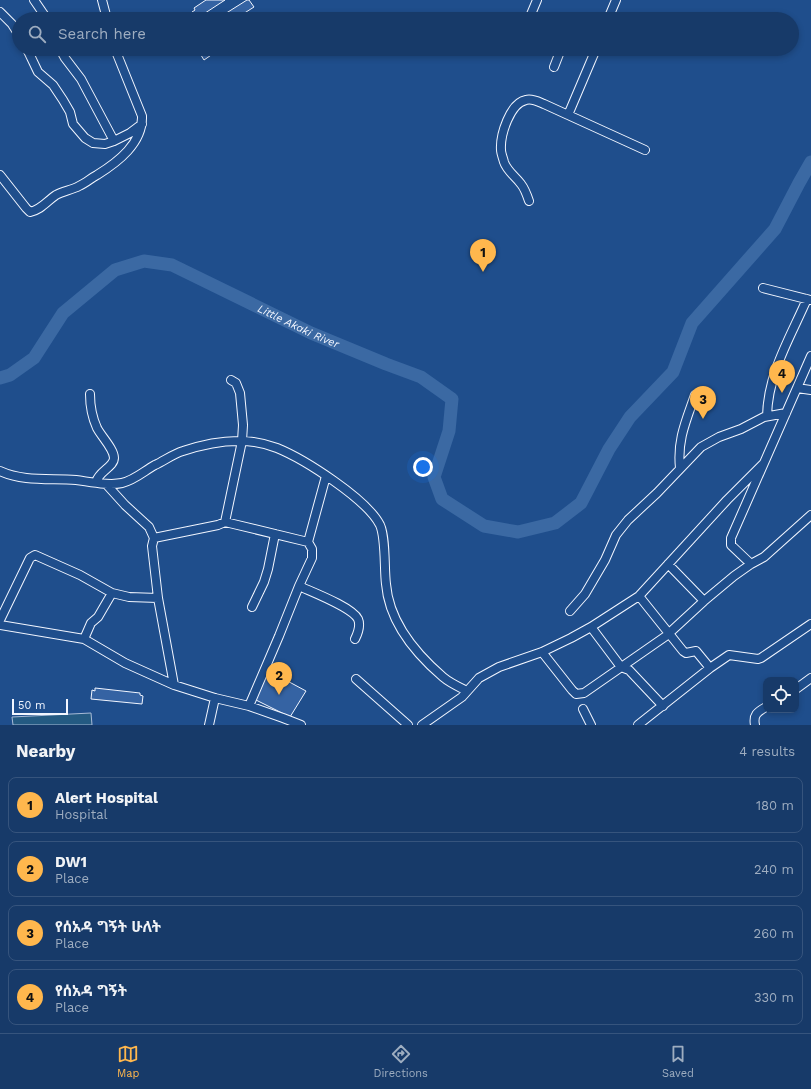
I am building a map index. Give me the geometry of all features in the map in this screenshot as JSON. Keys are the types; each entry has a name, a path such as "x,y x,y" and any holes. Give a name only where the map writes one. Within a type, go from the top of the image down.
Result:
{"street":[{"path":"34,0 42,12"},
{"path":"102,0 105,12"},
{"path":"532,12 537,0"},
{"path":"611,12 616,0"},
{"path":"0,12 12,24"},
{"path":"30,56 38,72 63,100 70,112 73,124 81,134 93,143 105,144 114,141 130,133 142,124"},
{"path":"64,56 81,79 114,141"},
{"path":"0,175 30,212 36,211 56,195 82,185 111,167 125,154 138,135 142,124 142,116 118,56"},
{"path":"554,67 558,56"},
{"path":"568,115 593,56"},
{"path":"529,200 522,185 507,169 501,150 502,138 508,118 512,110 525,100 531,99 645,150"},
{"path":"762,288 809,300 784,346 776,367 769,395 768,416"},
{"path":"751,564 731,545 731,538 811,356"},
{"path":"225,522 242,440 243,425 240,393 236,383 231,380"},
{"path":"797,388 811,390"},
{"path":"90,394 90,405 95,423 114,457 112,464 97,476 96,482"},
{"path":"680,468 679,445 681,434 695,395"},
{"path":"570,611 585,594 605,560 616,535 628,520 657,493 701,447 718,437 742,429 768,416 786,413"},
{"path":"0,471 10,476 34,480 65,480 106,484 123,483 137,477 181,452 210,444 242,440 277,448 305,461 368,509 381,527 386,586 393,614 411,644 444,678 467,691"},
{"path":"422,725 462,697 479,678 499,667 542,652 591,627 639,596 727,500 763,464"},
{"path":"249,706 312,558 312,549 308,542 326,476"},
{"path":"106,484 125,505 149,527 154,538 152,546 158,598 174,685"},
{"path":"542,652 576,694 584,693 666,636 734,576 764,557 811,514"},
{"path":"154,538 218,525 225,522 308,542"},
{"path":"252,607 264,582 275,534"},
{"path":"0,620 30,558 35,554 80,575 112,594 129,597 158,598"},
{"path":"668,564 704,601"},
{"path":"299,586 352,611 358,619 359,630 355,639"},
{"path":"84,639 90,623 98,617 112,594"},
{"path":"639,596 683,651 686,653 696,650 710,668"},
{"path":"638,725 710,668 729,655 758,659 761,658 811,624"},
{"path":"0,625 84,639 126,662 174,685 215,698 249,706 301,725"},
{"path":"591,627 621,667 629,670 662,706"},
{"path":"799,687 811,678"},
{"path":"356,679 408,725"},
{"path":"209,725 215,698"},
{"path":"583,709 591,725"},
{"path":"755,725 754,718 756,714 763,709"}],"shaded area":[{"path":"91,713 92,725 13,725 12,717"}],"building":[{"path":"206,0 225,0 207,12 192,12 195,10 194,8"},
{"path":"247,0 249,0 254,7 246,12 228,12"},
{"path":"202,56 210,56 204,60"},
{"path":"267,670 306,691 290,717 254,699"},
{"path":"95,688 140,693 140,695 143,696 142,704 91,699 92,690 95,691"}],"waterway":[{"name":"Little Akaki River","path":"0,378 10,375 34,358 63,313 115,270 144,261 172,265 311,333 421,377 452,399 449,431 434,477 442,499 484,526 518,532 555,523 581,503 609,449 630,417 673,372 692,323 775,229 811,162"}],"place":[{"name":"Alert Hospital","path":"483,272"},
{"name":"የሰአዳ ግኝት","path":"782,393"},
{"name":"የሰአዳ ግኝት ሁለት","path":"703,419"},
{"name":"DW1","path":"279,695"}]}
